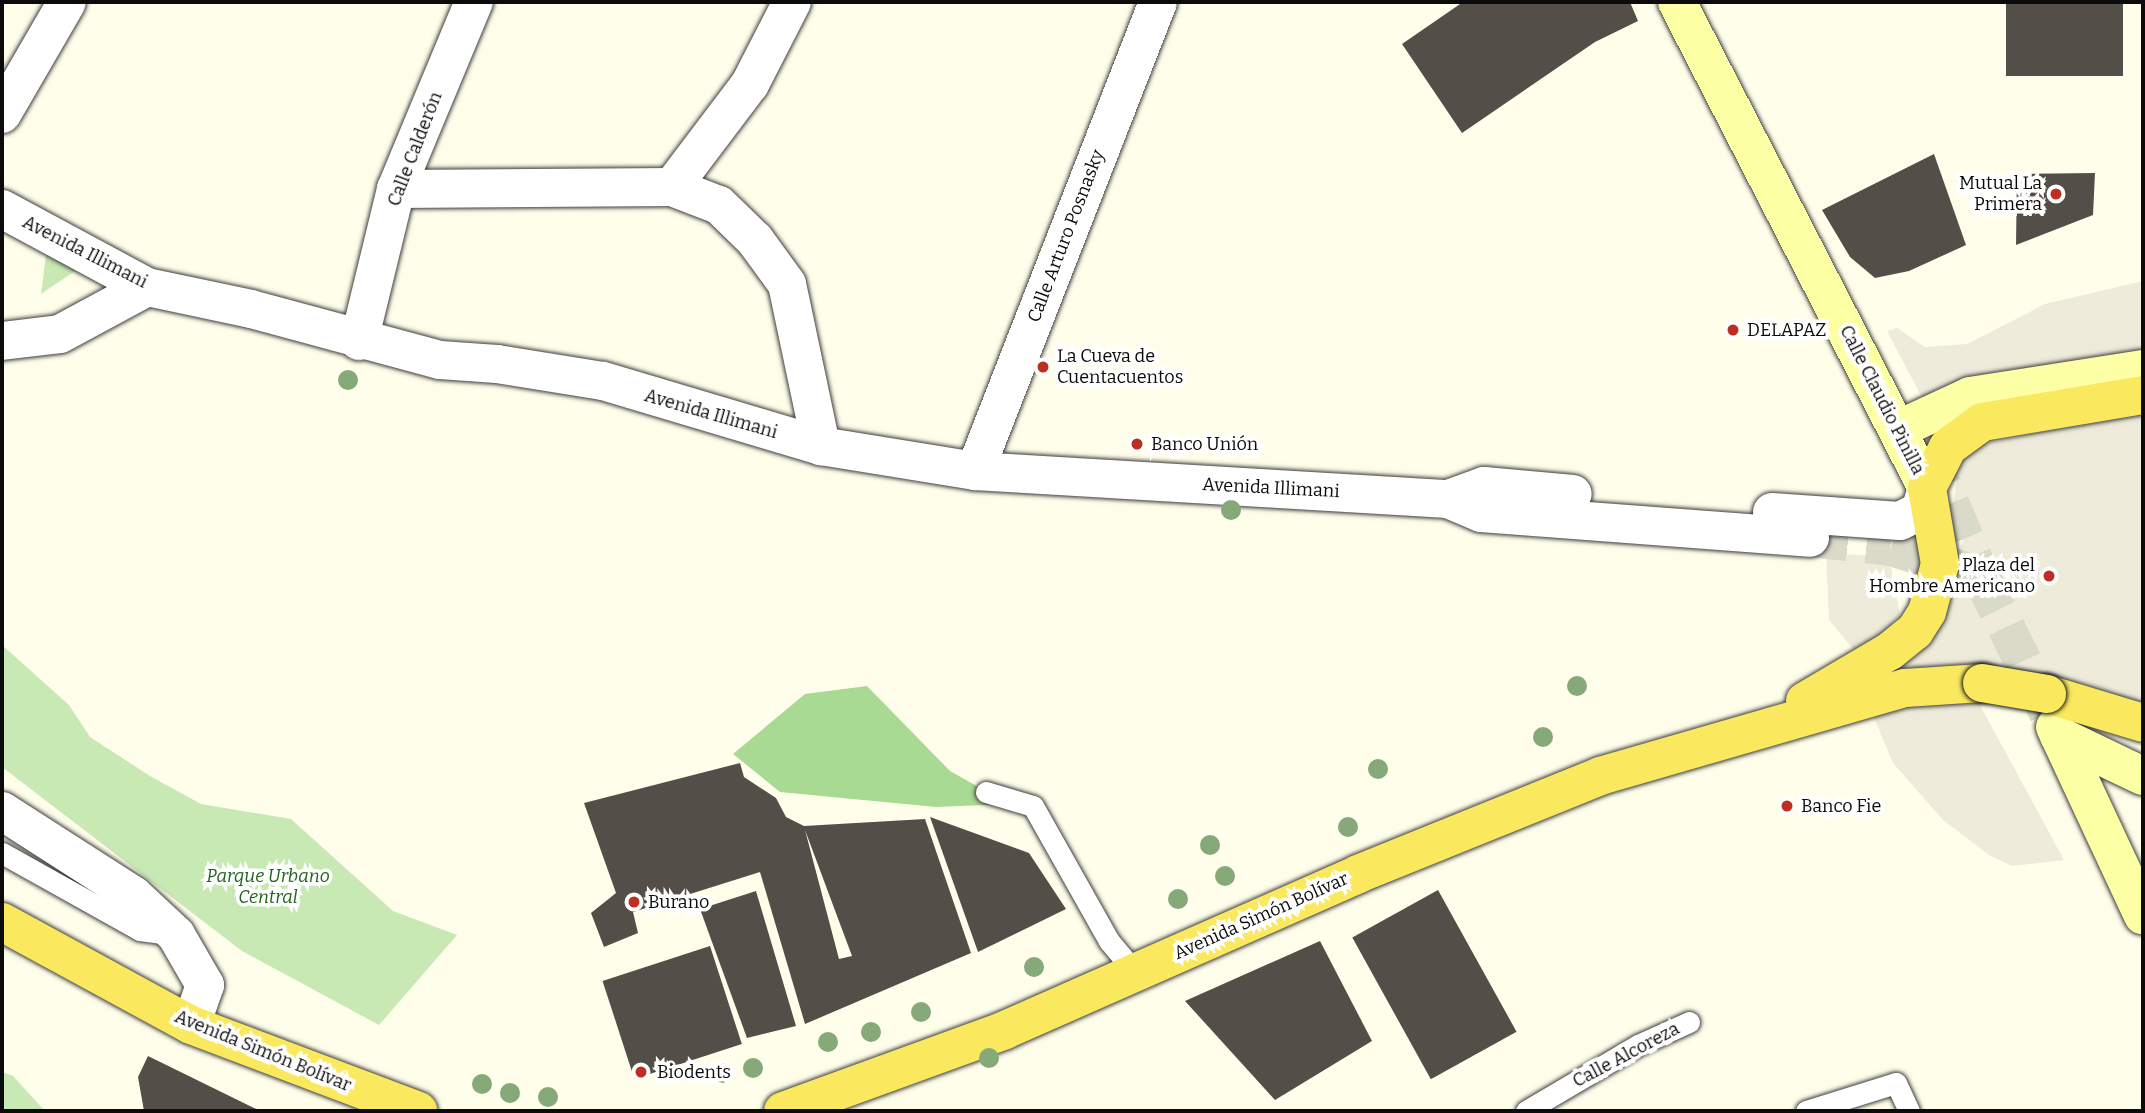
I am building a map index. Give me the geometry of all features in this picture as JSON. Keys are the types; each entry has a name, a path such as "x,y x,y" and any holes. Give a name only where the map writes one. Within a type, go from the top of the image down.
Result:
{"main road":[{"name":"Calle Claudio Pinilla","path":"1677,2 1927,488 1940,564 1927,612 1915,631 1871,664 1745,734"},
{"path":"1899,429 1970,396 2143,369"},
{"path":"1927,488 1948,447 1982,422 2143,396"},
{"path":"1745,734 1905,688 1982,683 2054,719 2143,776"},
{"path":"2054,719 2143,723"},
{"path":"2054,719 2143,916"},
{"name":"Avenida Simón Bolívar","path":"783,1111 1005,1030 1134,971 1600,776 1745,734"},
{"name":"Avenida Simón Bolívar","path":"2,922 191,1024 418,1111"}],"street":[{"path":"2,114 67,2"},
{"name":"Calle Calderón","path":"359,341 396,189 474,2"},
{"path":"672,187 750,84 792,2"},
{"name":"Calle Arturo Posnasky","path":"975,471 1158,2"},
{"path":"396,189 672,187 719,205 755,240 787,284 821,446"},
{"name":"Avenida Illimani","path":"2,209 147,287 251,309 359,341 440,360 497,364 603,381 821,446 975,471 1448,499 1481,513 1810,538"},
{"path":"2,341 60,334 147,287"},
{"name":"Avenida Illimani","path":"1448,499 1484,486 1900,520 1920,511 1927,488"},
{"path":"2,811 133,895 176,935 205,985 191,1024"}],"lane":[{"path":"986,792 1032,806 1109,941 1134,971"},
{"path":"2,853 140,930 176,935"},
{"name":"Calle Alcoreza","path":"1526,1111 1637,1045 1689,1022"},
{"path":"1806,1111 1896,1083 1909,1111"}],"green space":[{"path":"48,240 93,259 41,294"},
{"name":"Parque Urbano Central","path":"2,645 69,705 90,737 150,776 201,804 291,819 393,911 457,935 379,1025 242,951 2,767"},
{"path":"867,686 950,771 1009,804 936,807 780,792 733,754 805,694"},
{"path":"2,1072 13,1076 45,1111 2,1111"}],"shaded area":[{"path":"2143,281 2143,353 1928,409 1887,331 1897,328 1925,347 1967,344 2045,304"},
{"name":"Plaza del Hombre Americano","path":"2143,411 2143,713 1885,675 1914,658 1925,644 1958,557 1964,538 1952,513 1960,460 1983,444"},
{"path":"1826,553 1889,557 1900,614 1881,635 1854,650 1829,620"},
{"path":"1980,698 1980,705 2064,860 2012,866 1989,855 1943,820 1893,763 1872,713 1907,702"}],"building":[{"path":"1463,2 1630,2 1638,21 1595,42 1462,133 1402,44"},
{"path":"2006,2 2123,2 2123,76 2006,76"},
{"path":"1934,154 1966,245 1909,271 1875,278 1850,257 1822,210"},
{"name":"Mutual La Primera","path":"2095,173 2093,215 2016,245 2017,174"},
{"name":"Burano","path":"740,763 744,777 776,798 786,817 804,826 925,819 971,953 805,1024 760,872 633,912 638,933 604,947 591,913 616,893 584,803","holes":["805,830 852,956 839,959"]},
{"path":"930,817 1029,853 1066,909 978,952"},
{"path":"1438,890 1517,1032 1431,1079 1352,938"},
{"path":"756,891 796,1026 747,1038 700,909"},
{"path":"1320,941 1372,1041 1275,1100 1185,1001"},
{"path":"710,946 742,1044 634,1079 603,981"},
{"path":"148,1056 263,1111 144,1111 138,1077"}],"tunnel":[{"path":"1928,451 1981,576 2050,717"},
{"path":"1810,538 1891,547 1981,576"}],"place":[{"name":"Mutual La Primera","path":"2056,194"},
{"name":"DELAPAZ","path":"1733,330"},
{"name":"La Cueva de Cuentacuentos","path":"1043,367"},
{"name":"Banco Unión","path":"1137,444"},
{"name":"Plaza del Hombre Americano","path":"2049,576"},
{"name":"Banco Fie","path":"1787,806"},
{"name":"Burano","path":"634,902"},
{"name":"Biodents","path":"641,1072"}]}
